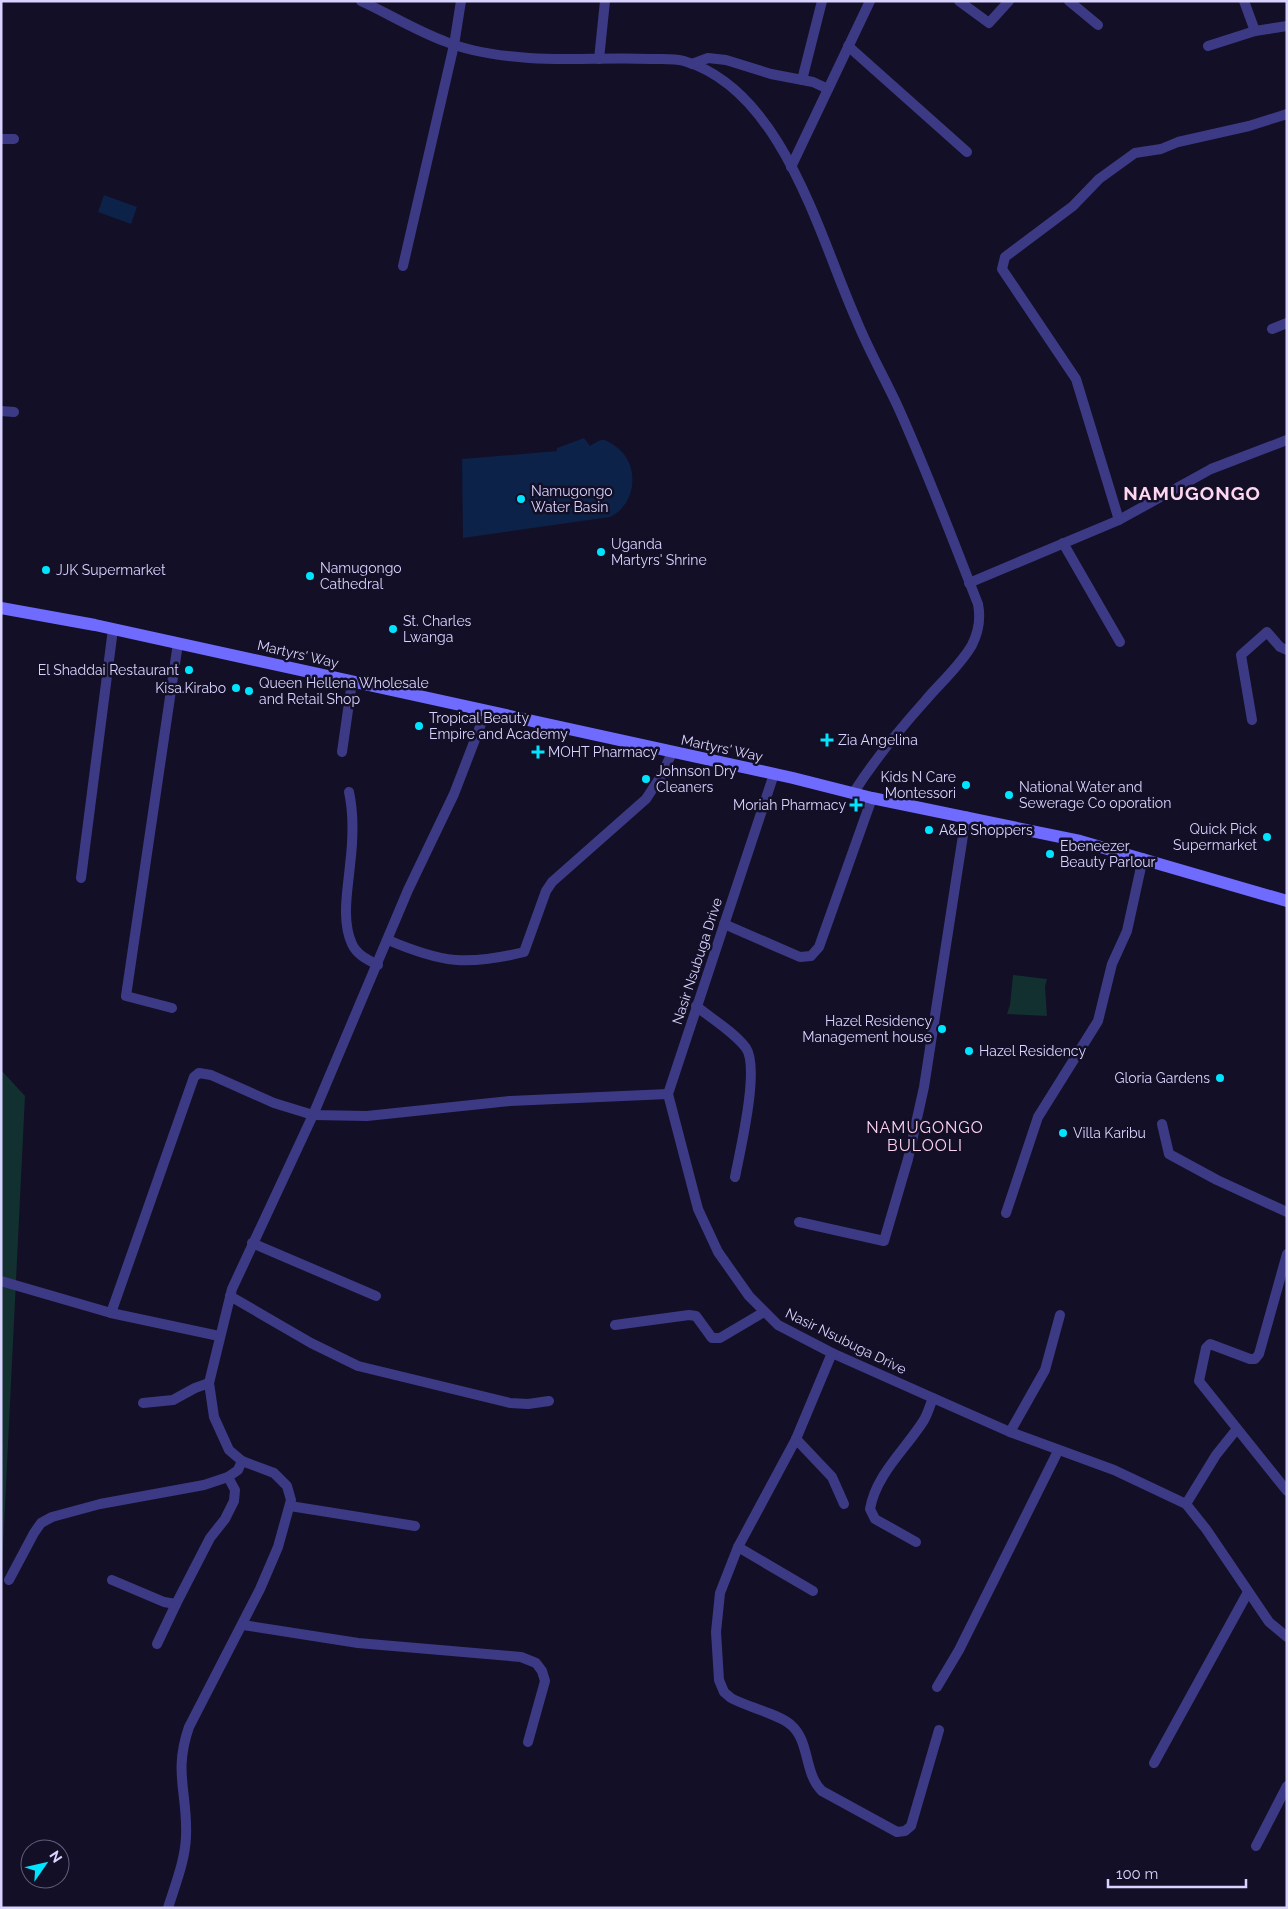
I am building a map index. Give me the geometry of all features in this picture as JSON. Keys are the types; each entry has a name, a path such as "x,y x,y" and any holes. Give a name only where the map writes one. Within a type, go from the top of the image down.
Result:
{"main road":[{"name":"Martyrs' Way","path":"1,608 178,643 774,774 854,792 872,798 1080,841 1287,901"}],"street":[{"path":"361,1 424,33 454,45 491,53 530,58 677,60 692,64 730,84 770,131 810,205 855,319 898,406 969,583 980,616 980,625 972,645 965,656 892,737 874,760 854,792"},
{"path":"403,266 454,45 461,1"},
{"path":"599,59 605,1"},
{"path":"802,80 822,1"},
{"path":"791,167 870,1"},
{"path":"958,1 989,24 1009,1"},
{"path":"1069,1 1098,25"},
{"path":"1244,1 1255,31"},
{"path":"1208,46 1255,31 1287,26"},
{"path":"848,46 967,152"},
{"path":"692,64 716,58 772,74 802,80 828,89"},
{"path":"1119,520 1076,379 1002,269 1002,263 1005,257 1072,206 1099,179 1134,153 1161,149 1178,142 1249,126 1287,114"},
{"path":"1,139 14,139"},
{"path":"1272,328 1287,323"},
{"path":"1,411 14,412"},
{"path":"969,583 1119,520 1211,468 1287,440"},
{"path":"1063,543 1120,642"},
{"path":"81,878 113,629"},
{"path":"1252,720 1240,656 1267,632 1280,647 1287,650"},
{"path":"172,1008 126,996 178,643"},
{"path":"342,752 352,682"},
{"path":"168,1908 182,1863 186,1840 187,1821 180,1773 183,1744 189,1727 243,1625 278,1546 290,1506 290,1492 282,1480 274,1473 242,1462 229,1450 222,1438 214,1417 210,1383 219,1336 230,1296 252,1243 313,1115 378,965 408,890 454,794 486,711"},
{"path":"388,940 420,954 452,961 493,960 524,952 546,891 552,882 646,799 661,776 672,753"},
{"name":"Nasir Nsubuga Drive","path":"774,774 668,1094 704,1225 731,1273 764,1312 778,1325 832,1353 1010,1432 1114,1470 1186,1504 1206,1529 1269,1622 1287,1637"},
{"path":"349,792 352,810 351,864 346,894 348,929 352,944 359,954 378,965"},
{"path":"724,924 800,957 807,957 814,953 819,946 830,919 872,798"},
{"path":"800,1222 884,1241 908,1159 924,1087 966,816"},
{"path":"1006,1213 1044,1104 1098,1021 1112,964 1127,931 1143,858"},
{"path":"696,1006 741,1043 749,1054 752,1064 747,1112 736,1177"},
{"path":"111,1312 196,1074 211,1075 274,1103 313,1115 367,1116 510,1101 668,1094"},
{"path":"1162,1124 1165,1145 1169,1154 1217,1180 1287,1212"},
{"path":"252,1243 376,1296"},
{"path":"1287,1254 1258,1357 1250,1359 1210,1344 1206,1348 1199,1380 1236,1430 1287,1491"},
{"path":"1,1281 111,1312 219,1336"},
{"path":"230,1296 311,1343 358,1366 510,1403 528,1404 549,1401"},
{"path":"615,1325 689,1315 696,1316 712,1338 720,1338 764,1312"},
{"path":"1010,1432 1042,1377 1060,1315"},
{"path":"832,1353 796,1439 738,1547 720,1593 716,1632 718,1680 721,1688 737,1702 792,1725 800,1736 818,1787 890,1829 902,1832 909,1830 939,1730"},
{"path":"143,1403 173,1400 195,1388 210,1383"},
{"path":"916,1542 875,1519 870,1509 876,1491 893,1461 925,1418 933,1398"},
{"path":"1186,1504 1216,1455 1236,1430"},
{"path":"796,1439 832,1478 844,1504"},
{"path":"937,1687 959,1650 1058,1451"},
{"path":"9,1580 34,1533 41,1523 52,1517 100,1504 204,1485 228,1478 238,1470 242,1462"},
{"path":"157,1644 210,1538 234,1501 235,1490 228,1478"},
{"path":"290,1506 415,1526"},
{"path":"738,1547 813,1591"},
{"path":"112,1580 164,1602 176,1604"},
{"path":"1154,1763 1248,1592"},
{"path":"243,1625 358,1642 521,1657 536,1663 542,1670 545,1681 528,1742"},
{"path":"1256,1846 1287,1786"}],"green space":[{"path":"1013,975 1047,979 1045,987 1047,1016 1007,1014 1010,1005"},
{"path":"1,1070 25,1096 1,1588"}],"water":[{"path":"104,195 137,207 131,224 98,212"},
{"path":"584,438 590,446 601,440 608,442 623,453 629,462 632,472 630,493 626,503 619,511 610,517 463,538 462,459 557,451 557,448"}],"place":[{"name":"Namugongo Water Basin","path":"521,499"},
{"name":"Uganda Martyrs' Shrine","path":"601,552"},
{"name":"JJK Supermarket","path":"46,570"},
{"name":"Namugongo Cathedral","path":"310,576"},
{"name":"St. Charles Lwanga","path":"393,629"},
{"name":"El Shaddai Restaurant","path":"189,670"},
{"name":"Kisa.Kirabo","path":"236,688"},
{"name":"Queen Hellena Wholesale and Retail Shop","path":"249,691"},
{"name":"Tropical Beauty Empire and Academy","path":"419,726"},
{"name":"Zia Angelina","path":"827,740"},
{"name":"MOHT Pharmacy","path":"538,752"},
{"name":"Johnson Dry Cleaners","path":"646,779"},
{"name":"Kids N Care Montessori","path":"966,785"},
{"name":"National Water and Sewerage Co oporation","path":"1009,795"},
{"name":"Moriah Pharmacy","path":"856,805"},
{"name":"A&B Shoppers","path":"929,830"},
{"name":"Quick Pick Supermarket","path":"1267,837"},
{"name":"Ebeneezer Beauty Parlour","path":"1050,854"},
{"name":"Hazel Residency Management house","path":"942,1029"},
{"name":"Hazel Residency","path":"969,1051"},
{"name":"Gloria Gardens","path":"1220,1078"},
{"name":"Villa Karibu","path":"1063,1133"}],"district":[{"name":"NAMUGONGO","path":"1192,493"},
{"name":"NAMUGONGO BULOOLI","path":"925,1136"}]}
